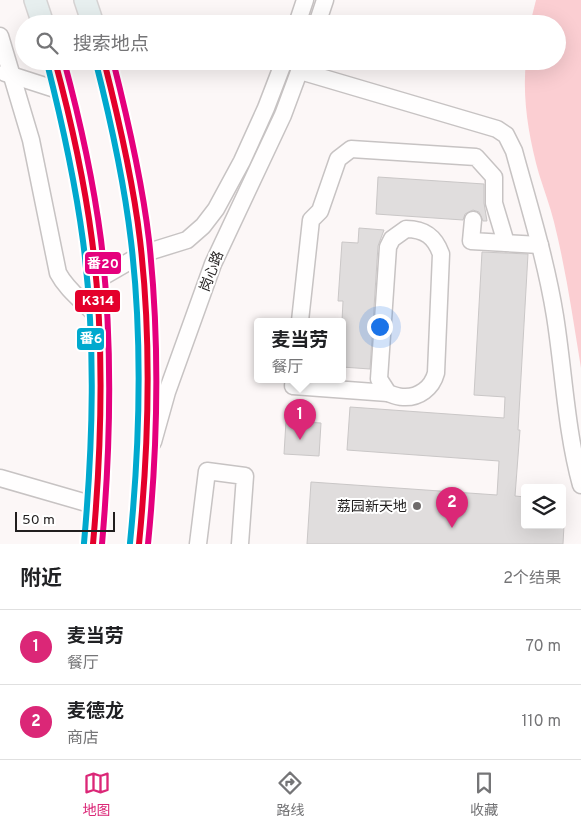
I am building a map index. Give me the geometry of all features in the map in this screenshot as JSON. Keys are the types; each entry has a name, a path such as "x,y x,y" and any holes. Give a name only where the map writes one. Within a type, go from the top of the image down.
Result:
{"main road":[{"path":"36,0 41,15"},
{"path":"85,0 90,15"},
{"path":"58,70 86,192 100,320 101,413 97,506 93,544"},
{"path":"106,70 126,150 132,185 142,254 147,322 148,368 144,489 139,544"}],"street":[{"path":"300,15 306,0"},
{"path":"320,15 325,0"},
{"path":"0,36 6,73 31,140 58,273 64,285 89,306 100,320"},
{"path":"97,280 142,254 187,240 202,226 216,209 242,161 281,70"},
{"name":"岗心路","path":"144,489 155,435 167,392 213,264 279,124 300,70"},
{"path":"314,70 497,129 506,135 514,151 546,268 555,317 571,441 581,485"},
{"path":"6,73 64,92"},
{"path":"300,318 311,220 320,211 338,159 351,149 476,157 494,177 494,203 506,243"},
{"path":"473,220 472,241 540,246"},
{"path":"293,383 293,386 388,393 403,397 417,395 427,389 434,381 436,373 441,254 438,245 419,229 406,229 392,239 388,248 379,379 388,393"},
{"path":"198,544 207,471 245,476 240,544"},
{"path":"0,478 97,506"}],"shaded area":[{"path":"536,0 581,0 581,368 558,240 529,132 525,90 525,70 566,70 566,15 532,15"}],"building":[{"path":"378,177 484,184 484,203 487,221 483,221 479,212 473,210 465,214 463,220 376,214"},
{"path":"359,228 384,230 378,246 370,369 346,367 346,318 342,318 343,301 338,301 342,242 358,243"},
{"path":"482,252 528,254 515,496 521,497 521,529 564,529 563,544 307,544 311,482 497,495 499,461 347,450 350,407 504,418 505,397 474,395"},
{"path":"286,421 321,423 319,456 284,454"}],"transit line":[{"name":"番6","path":"49,70 63,129 80,219 90,317 91,430 84,543"},
{"name":"K314","path":"57,70 72,127 89,217 99,316 101,392 93,544"},
{"name":"番20","path":"66,70 90,172 98,217 105,278 109,354 109,430 102,544"},
{"name":"番6","path":"98,70 121,174 135,279 139,392 130,543"},
{"name":"K314","path":"106,70 129,173 137,218 144,278 148,392 139,544"},
{"name":"番20","path":"115,70 138,173 146,218 153,278 156,430 148,544"}],"place":[{"name":"麦当劳","path":"300,440"},
{"name":"荔园新天地","path":"417,506"},
{"name":"麦德龙","path":"452,528"}]}
